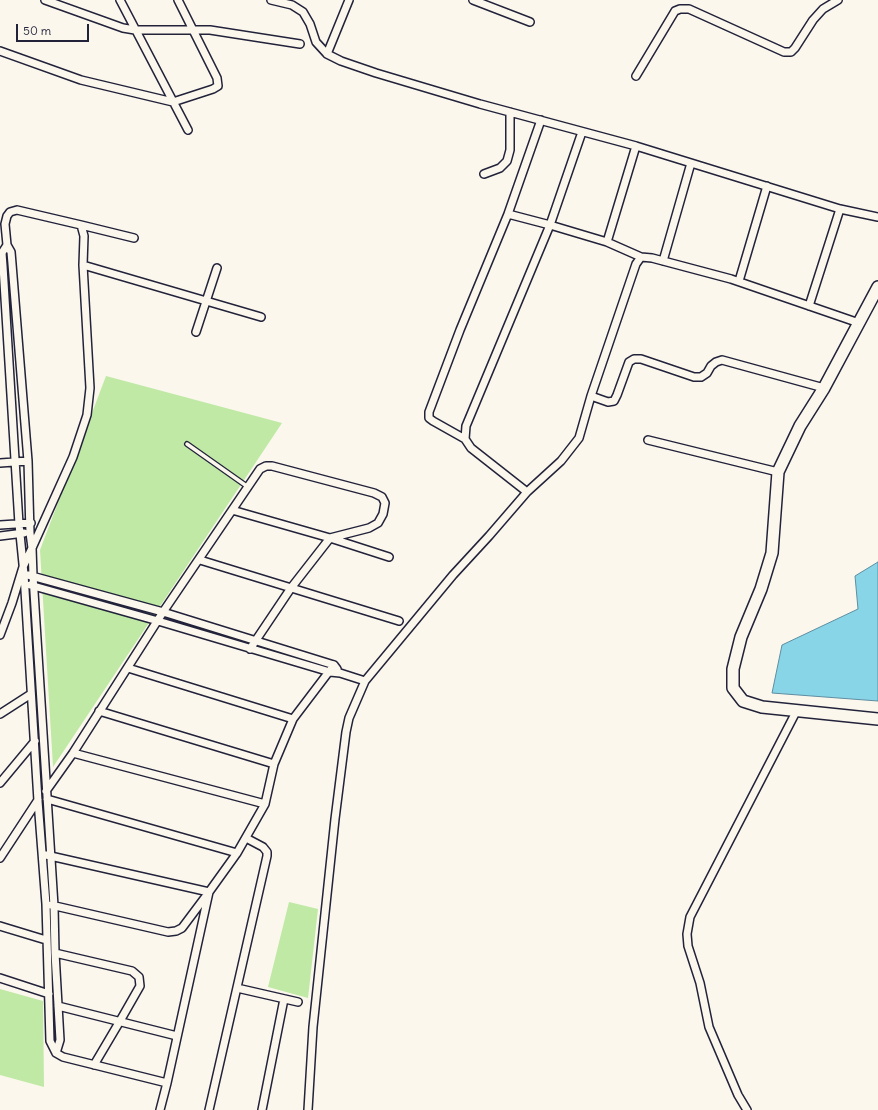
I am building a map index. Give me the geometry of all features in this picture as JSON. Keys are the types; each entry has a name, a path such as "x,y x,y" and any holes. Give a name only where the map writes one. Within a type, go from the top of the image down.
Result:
{"street":[{"path":"45,0 123,28 136,30 210,30 300,44"},
{"path":"120,0 188,130"},
{"path":"0,51 81,80 173,102 213,90 218,86 217,78 178,0"},
{"path":"270,0 292,5 303,12 310,24 316,42 327,54 341,61 376,73 510,112 636,146 840,209 878,217"},
{"path":"327,54 349,0"},
{"path":"636,76 675,11 680,9 689,10 784,52 791,52 813,20 823,9 838,0"},
{"path":"478,1 530,22"},
{"path":"484,174 500,168 508,161 510,150 510,112"},
{"path":"527,492 471,448 465,439 429,418 429,412 460,330 508,214 541,120"},
{"path":"465,439 466,426 550,225 582,132"},
{"path":"607,242 636,146"},
{"path":"663,261 691,163"},
{"path":"739,281 767,186"},
{"path":"809,306 840,209"},
{"path":"56,1053 60,1040 54,906 33,585 28,460 11,252 7,245 5,224 7,216 10,212 17,210 134,238"},
{"path":"508,214 607,242 641,258 652,258 739,281 859,323"},
{"path":"0,635 32,548 73,457 87,415 90,388 83,266 84,236 81,225"},
{"path":"7,245 1,253 46,904 50,1041 56,1053 63,1057 167,1083"},
{"path":"1,253 11,252"},
{"path":"309,1110 313,1027 335,819 349,718 365,681 453,575 490,536 527,492 561,461 579,438 591,396 636,264 641,258"},
{"path":"2,266 12,264"},
{"path":"83,266 261,317"},
{"path":"196,332 218,268"},
{"path":"878,288 824,388 800,426 778,472 772,553 761,589 741,637 733,670 734,688 743,701 762,707 878,719"},
{"path":"591,396 608,402 614,401 629,362 634,359 641,359 701,378 707,373 711,366 722,360 824,388"},
{"path":"648,440 778,472"},
{"path":"0,462 28,460"},
{"path":"0,858 38,801 73,753 163,612 200,560 260,469 266,466 272,466 374,493 382,497 385,503 383,514 378,523 369,528 330,538 291,588 250,649"},
{"path":"232,510 330,538 389,557"},
{"path":"0,525 31,523"},
{"path":"0,536 30,533"},
{"path":"200,560 399,621"},
{"path":"24,571 33,576 163,612 334,665 340,673"},
{"path":"24,584 33,585 250,649 365,681"},
{"path":"46,904 168,932 176,931 182,928 210,892 246,838 265,804 274,764 293,719 334,665"},
{"path":"128,668 293,719"},
{"path":"0,714 31,694"},
{"path":"747,1110 738,1095 709,1027 700,983 688,946 686,934 690,917 797,710"},
{"path":"99,711 274,764"},
{"path":"0,783 35,742"},
{"path":"73,753 265,804"},
{"path":"47,799 236,853"},
{"path":"209,1110 268,856 263,847 246,838"},
{"path":"42,855 210,892"},
{"path":"160,1110 210,892"},
{"path":"0,926 46,940"},
{"path":"55,953 132,971 139,977 140,986 94,1065"},
{"path":"0,978 49,994"},
{"path":"237,988 298,1002"},
{"path":"262,1110 284,999"},
{"path":"58,1006 177,1036"}],"lane":[{"path":"187,444 248,487"}],"green space":[{"path":"106,376 282,423 53,767 40,550"},
{"path":"289,902 318,909 308,998 268,987"},
{"path":"0,989 43,1001 44,1087 0,1075"}],"water":[{"path":"878,562 878,701 772,693 782,645 858,609 855,576"}]}
